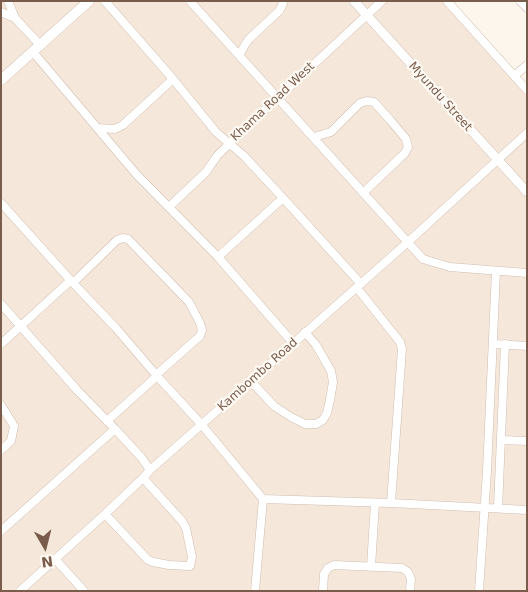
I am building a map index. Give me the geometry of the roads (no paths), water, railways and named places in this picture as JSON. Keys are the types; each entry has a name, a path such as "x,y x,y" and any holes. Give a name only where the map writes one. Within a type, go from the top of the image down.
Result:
{"main road":[{"path":"1,80 88,2"}],"street":[{"path":"8,1 15,18 37,49 137,175 218,257 293,343"},
{"path":"105,1 216,132 244,156 284,198 359,286 400,342 402,349 391,503"},
{"path":"190,1 423,259 450,268 527,273"},
{"path":"239,55 248,40 279,11 283,4 282,1"},
{"name":"Myundu Street","path":"354,1 527,192"},
{"name":"Khama Road West","path":"169,207 206,172 217,156 244,129 382,1"},
{"path":"448,1 527,90"},
{"path":"520,1 527,8"},
{"path":"1,12 15,18"},
{"path":"514,76 527,65"},
{"path":"98,128 115,129 123,125 173,79"},
{"path":"314,137 331,132 360,104 367,100 374,102 391,121 406,140 408,147 405,153 363,193"},
{"name":"Kambombo Road","path":"20,591 105,514 150,470 359,286 527,133"},
{"path":"218,257 284,198"},
{"path":"1,203 202,425 263,500 255,591"},
{"path":"1,344 117,240 128,239 188,302 200,323 200,336 106,421"},
{"path":"479,591 487,471 496,271"},
{"path":"1,304 77,390 141,457 150,470"},
{"path":"250,380 274,406 290,417 305,424 316,424 323,420 327,413 333,382 331,371 316,345 305,332"},
{"path":"493,344 527,346"},
{"path":"498,508 505,344"},
{"path":"1,405 14,426 11,441 1,450"},
{"path":"1,531 115,429"},
{"path":"501,440 527,441"},
{"path":"487,471 499,472"},
{"path":"105,514 148,560 169,565 190,566 192,557 186,528 182,521 143,478"},
{"path":"263,500 391,503 527,510"},
{"path":"371,567 375,503"},
{"path":"54,559 84,591"},
{"path":"323,591 324,574 328,568 334,565 402,568 408,572 411,579 410,591"}]}
